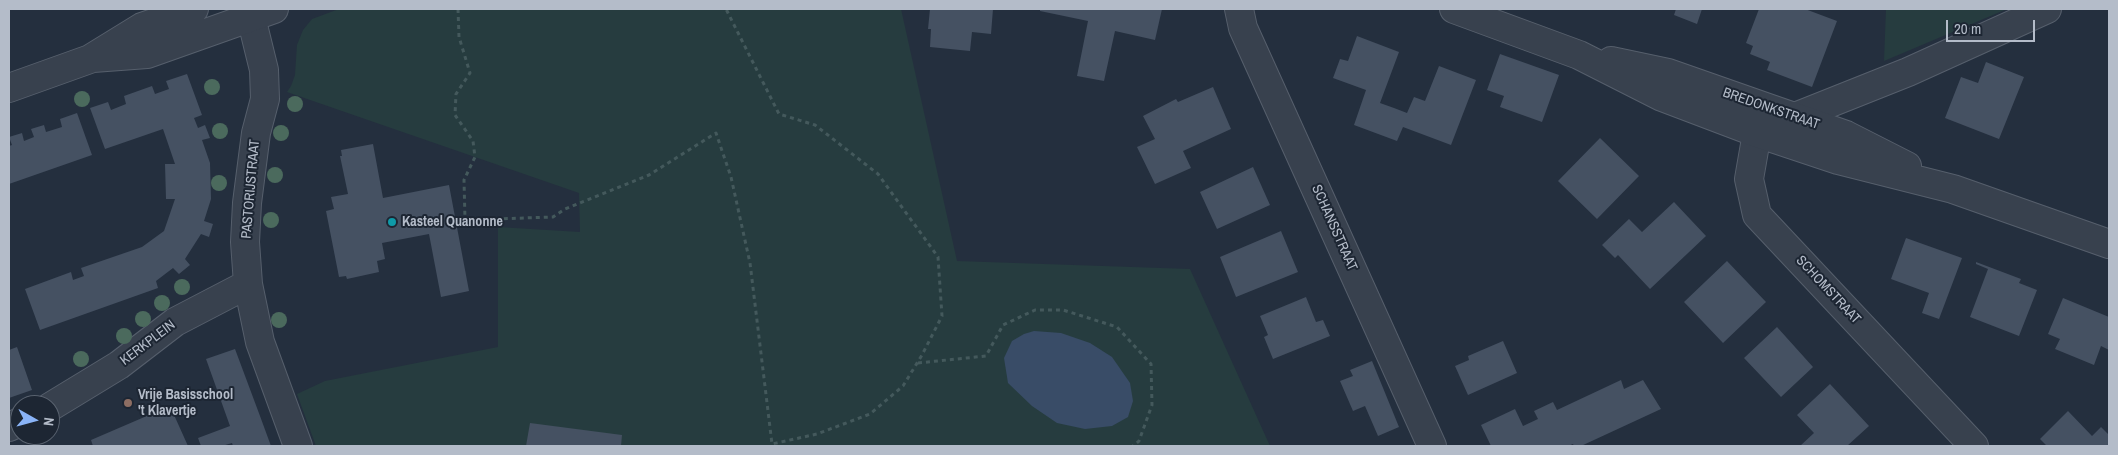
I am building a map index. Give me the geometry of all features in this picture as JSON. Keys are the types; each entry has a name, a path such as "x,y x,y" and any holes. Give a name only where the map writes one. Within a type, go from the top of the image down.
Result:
{"street":[{"path":"9,88 90,59 142,27 194,9"},
{"name":"SCHANSSTRAAT","path":"1239,9 1243,28 1432,446"},
{"name":"BREDONKSTRAAT","path":"1454,9 1579,55 1662,97 1757,133 1838,160 1953,189 2109,244"},
{"path":"1795,117 1908,72 2047,9"},
{"path":"90,59 147,54 258,11"},
{"name":"PASTORIJSTRAAT","path":"258,11 265,98 256,133 247,203 245,242 248,284 260,342 298,446"},
{"name":"BREDONKSTRAAT","path":"1579,55 1668,73 1846,135 1953,189"},
{"name":"SCHOMSTRAAT","path":"1768,108 1757,133 1749,179 1757,215 1974,446"},
{"name":"KERKPLEIN","path":"60,401 119,365 175,322 248,284"}],"path":[{"path":"458,9 459,37 470,72 456,94 455,115 473,141 475,157 464,180 465,220 553,217 565,209 649,175 716,133 731,177 750,263 772,444 817,434 870,414 903,386 917,364 942,316 938,258 878,174 815,125 779,114 726,9"},
{"path":"917,364 986,356 1003,325 1035,310 1063,310 1117,327 1151,364 1152,406 1139,441 1133,446"}],"green space":[{"path":"339,9 901,9 957,261 1190,269 1270,446 316,446 297,394 325,381 498,347 498,227 580,232 579,193 287,92 295,75 297,45 303,30 312,19"},
{"path":"1886,9 2007,9 1884,61"}],"water":[{"path":"1034,331 1061,333 1090,343 1112,357 1130,383 1133,401 1128,417 1112,426 1085,429 1057,423 1032,406 1008,383 1004,358 1012,341"}],"building":[{"path":"930,9 993,9 991,34 972,32 970,51 930,47 931,29 928,29"},
{"path":"1040,9 1162,9 1155,40 1115,31 1104,81 1077,76 1088,21 1040,11"},
{"path":"1676,9 1702,9 1697,24 1674,15"},
{"path":"1759,9 1805,9 1837,21 1812,87 1767,70 1770,62 1750,54 1753,46 1746,43"},
{"path":"1357,36 1399,52 1380,103 1407,113 1414,97 1425,101 1439,66 1476,80 1451,145 1403,127 1397,141 1354,125 1366,90 1333,78 1340,59 1348,61"},
{"path":"1500,54 1559,75 1542,122 1500,107 1504,96 1487,90"},
{"path":"1986,62 2024,77 1999,139 1945,118 1961,77 1978,83"},
{"path":"187,74 202,115 194,118 198,128 205,125 210,138 202,140 210,163 211,199 204,221 213,224 209,237 201,234 185,259 190,265 179,274 173,268 156,281 158,288 40,330 25,289 71,272 73,280 84,276 81,268 142,247 164,231 175,199 166,199 165,164 175,164 163,129 105,149 90,108 108,102 111,110 126,104 124,96 152,86 155,94 169,89 166,81"},
{"path":"1213,87 1231,129 1183,151 1191,168 1155,184 1137,147 1155,139 1143,116 1176,99 1178,102"},
{"path":"77,113 92,155 9,184 9,146 12,145 9,137 22,133 24,141 34,137 31,129 44,125 46,132 62,127 60,119"},
{"path":"1600,138 1639,176 1597,219 1558,181"},
{"name":"Kasteel Quanonne","path":"373,144 383,198 449,185 469,291 441,297 429,234 382,243 385,259 377,261 379,272 347,279 346,276 339,277 326,211 334,209 331,197 348,194 340,156 342,156 341,150"},
{"path":"1253,167 1270,205 1217,229 1200,192"},
{"path":"1674,202 1706,236 1650,289 1618,255 1615,258 1602,245 1629,219 1642,232"},
{"path":"1281,231 1298,272 1236,297 1220,257"},
{"path":"1906,238 1962,258 1939,319 1922,313 1929,293 1891,279"},
{"path":"1727,261 1766,302 1723,343 1684,302"},
{"path":"1976,262 2021,279 2019,283 2037,290 2019,336 1970,317 1988,269 1976,264"},
{"path":"1306,297 1316,322 1323,320 1330,336 1273,359 1264,337 1268,335 1260,316"},
{"path":"2063,298 2109,317 2109,350 2101,346 2094,365 2055,349 2060,339 2048,334"},
{"path":"1777,327 1813,367 1781,397 1744,358"},
{"path":"1503,341 1517,373 1468,395 1455,366 1469,360 1468,356"},
{"path":"17,347 32,390 18,395 10,395 9,398 9,350"},
{"path":"235,349 271,446 233,446 232,443 222,446 201,446 198,438 230,426 206,359"},
{"path":"1372,361 1399,427 1378,436 1365,406 1353,411 1340,381 1353,376 1350,370"},
{"path":"1621,380 1624,389 1643,380 1661,409 1581,446 1574,446 1573,444 1568,446 1491,446 1481,425 1515,409 1523,426 1538,419 1534,411 1553,402 1557,410"},
{"path":"1830,384 1869,426 1847,446 1800,446 1814,433 1797,415"},
{"path":"170,406 188,446 93,446 91,440"},
{"path":"2068,411 2092,436 2101,427 2109,435 2109,446 2047,446 2040,439"},
{"path":"530,423 622,435 621,446 526,446"}],"place":[{"name":"Kasteel Quanonne","path":"392,222"},
{"name":"Vrije Basisschool 't Klavertje","path":"128,403"}]}
